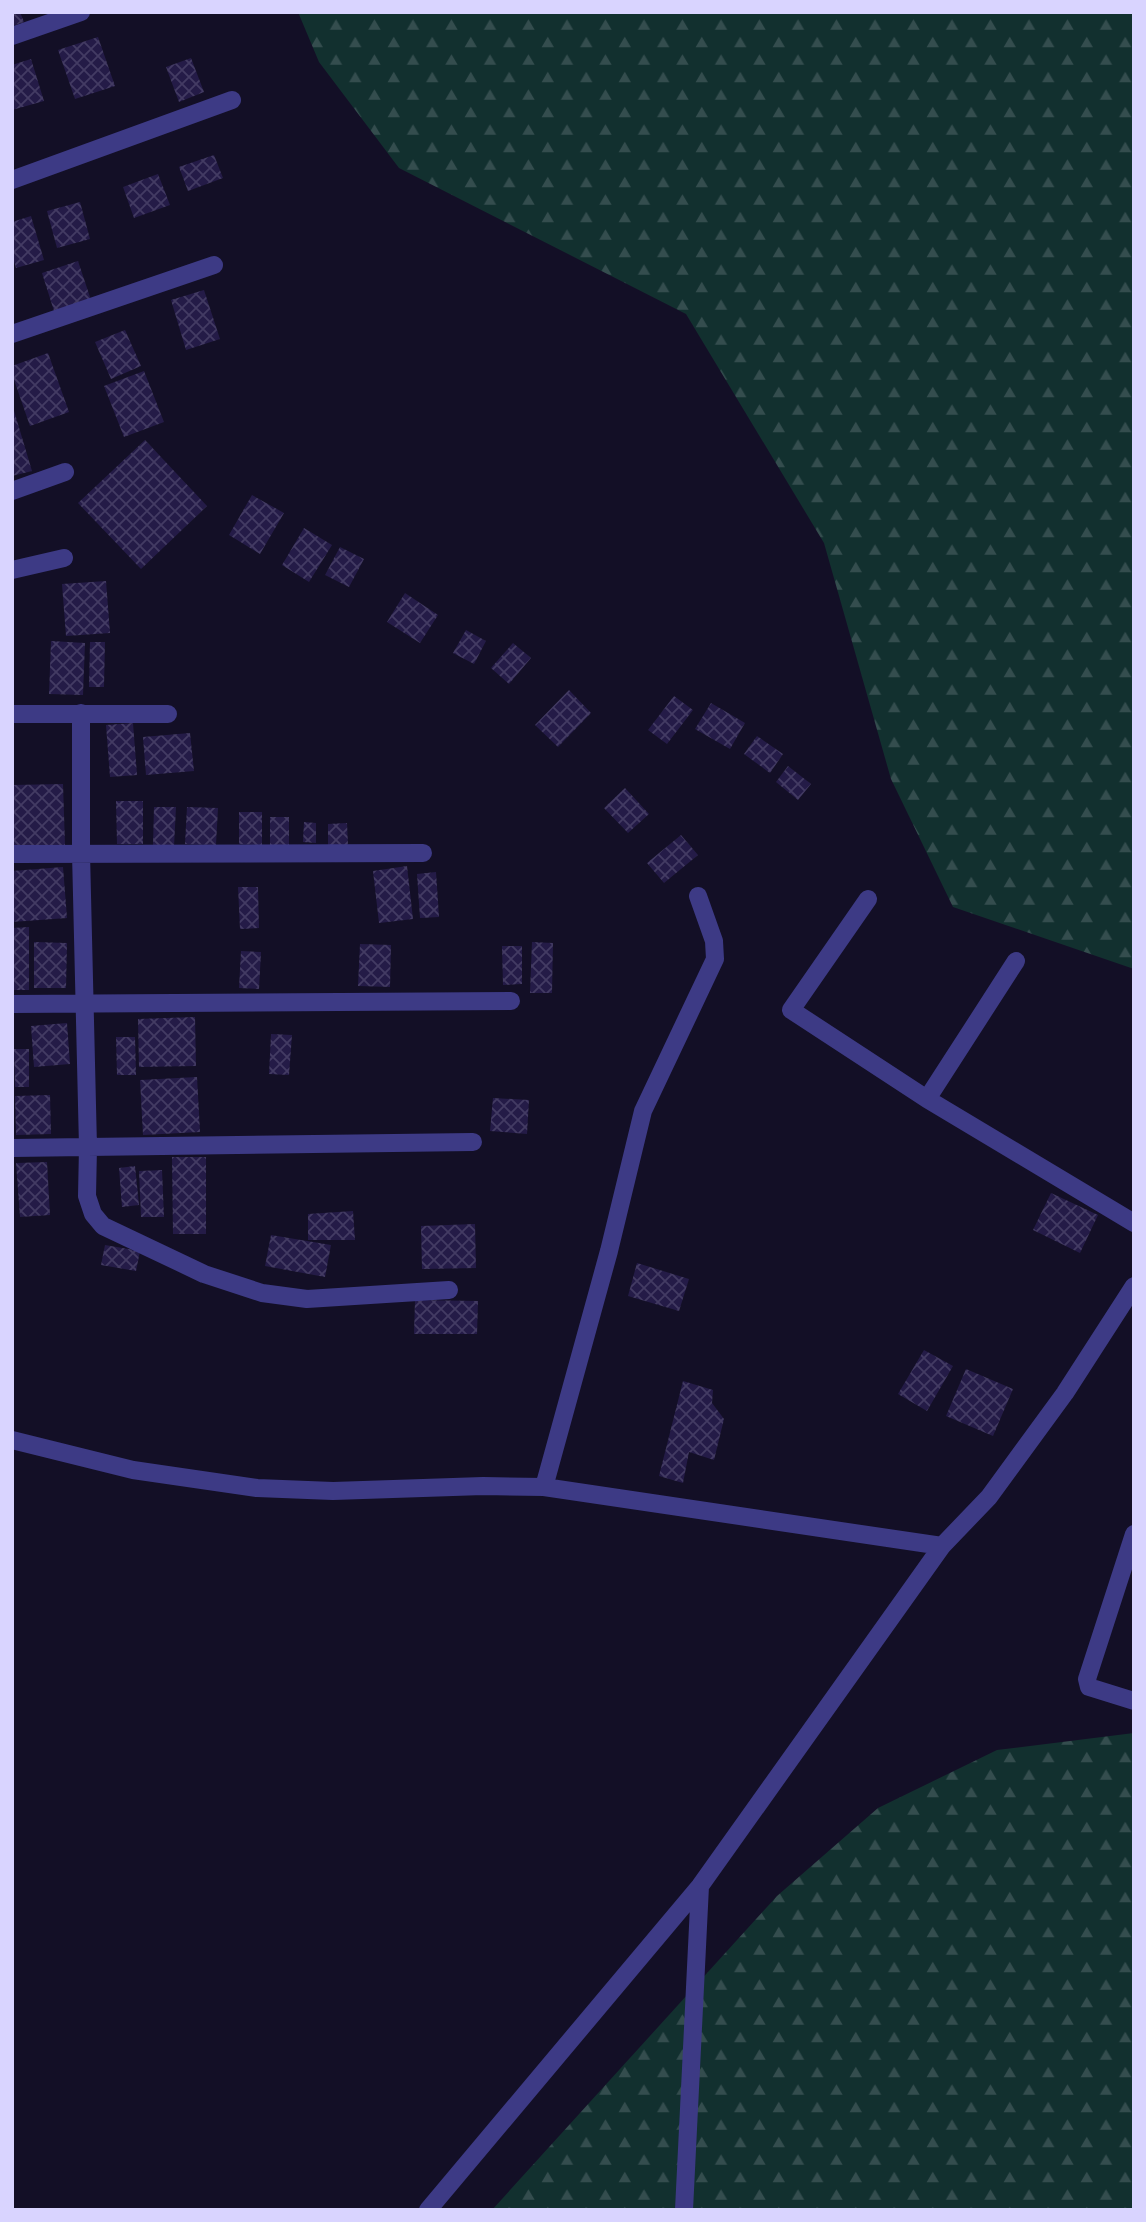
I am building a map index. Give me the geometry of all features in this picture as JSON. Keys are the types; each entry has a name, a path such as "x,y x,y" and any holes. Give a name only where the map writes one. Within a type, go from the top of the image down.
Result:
{"street":[{"path":"12,36 81,12"},
{"path":"12,180 232,100"},
{"path":"12,334 214,265"},
{"path":"12,491 65,472"},
{"path":"12,570 64,558"},
{"path":"82,712 81,853 87,1196 93,1214 103,1226 204,1274 262,1293 307,1298 449,1290"},
{"path":"12,714 168,714"},
{"path":"12,854 423,853"},
{"path":"544,1487 609,1251 643,1111 715,959 714,941 698,896"},
{"path":"868,899 791,1010 927,1099 1134,1223"},
{"path":"927,1099 1016,961"},
{"path":"12,1004 511,1001"},
{"path":"12,1149 472,1142"},
{"path":"428,2210 700,1886 942,1546 989,1497 1065,1393 1113,1314 1134,1286"},
{"path":"12,1440 132,1470 257,1488 333,1491 483,1486 544,1487 942,1546"},
{"path":"1134,1534 1087,1679 1089,1686 1134,1701"},
{"path":"684,2210 700,1886"}],"green space":[{"path":"298,12 1134,12 1134,969 953,907 891,779 824,543 686,314 399,168 319,62"},
{"path":"1134,1733 1134,2210 492,2210 777,1896 878,1808 997,1750"}],"building":[{"path":"12,12 20,12 24,22 12,26"},
{"path":"98,37 115,86 75,99 58,50"},
{"path":"191,58 204,92 179,102 166,67"},
{"path":"31,59 44,101 12,110 12,65"},
{"path":"214,155 223,178 188,191 179,167"},
{"path":"158,174 170,205 134,218 123,187"},
{"path":"80,202 90,239 57,248 47,211"},
{"path":"31,216 44,260 16,268 12,255 12,222"},
{"path":"78,261 91,300 54,311 42,273"},
{"path":"204,290 220,339 186,350 171,300"},
{"path":"125,330 141,366 111,379 95,342"},
{"path":"48,353 69,412 30,426 12,374 12,366"},
{"path":"144,371 164,422 124,437 104,386"},
{"path":"12,404 32,471 12,476"},
{"path":"145,440 207,506 141,569 78,503"},
{"path":"252,495 284,513 260,554 229,535"},
{"path":"304,528 332,545 309,582 282,565"},
{"path":"340,547 364,559 349,587 325,575"},
{"path":"106,581 110,633 66,636 62,584"},
{"path":"405,593 438,615 420,643 387,622"},
{"path":"466,630 486,641 474,664 453,653"},
{"path":"51,641 85,643 83,695 49,694"},
{"path":"90,642 105,642 104,687 89,687"},
{"path":"513,643 531,658 509,684 491,668"},
{"path":"569,690 591,713 558,747 535,725"},
{"path":"674,696 693,710 667,744 648,730"},
{"path":"711,703 745,723 730,749 695,729"},
{"path":"133,723 137,775 110,777 106,725"},
{"path":"190,733 194,771 146,775 143,737"},
{"path":"757,736 783,754 770,773 744,754"},
{"path":"788,766 811,784 798,800 776,782"},
{"path":"63,784 65,845 12,846 12,785"},
{"path":"625,788 649,814 628,833 604,808"},
{"path":"116,801 143,801 143,844 117,844"},
{"path":"154,807 176,807 174,847 153,846"},
{"path":"187,807 218,808 216,845 185,844"},
{"path":"239,812 262,812 262,845 239,844"},
{"path":"270,817 289,817 289,850 270,851"},
{"path":"304,822 316,823 316,843 303,842"},
{"path":"347,823 348,845 328,846 328,824"},
{"path":"681,835 698,855 664,883 647,863"},
{"path":"407,866 413,919 379,923 373,871"},
{"path":"63,867 67,918 12,922 12,871"},
{"path":"436,872 439,917 420,918 417,874"},
{"path":"238,887 258,887 259,928 240,929"},
{"path":"29,927 29,990 12,990 12,928"},
{"path":"34,942 67,943 66,988 34,988"},
{"path":"532,942 553,943 552,993 530,993"},
{"path":"360,944 391,945 390,987 358,986"},
{"path":"502,946 522,946 522,984 503,985"},
{"path":"241,951 261,952 259,989 239,988"},
{"path":"195,1017 196,1066 139,1067 138,1019"},
{"path":"67,1023 70,1064 34,1067 31,1026"},
{"path":"271,1034 292,1035 289,1075 269,1074"},
{"path":"116,1037 135,1037 136,1075 117,1075"},
{"path":"14,1049 29,1049 29,1087 15,1087"},
{"path":"197,1077 200,1132 143,1135 140,1080"},
{"path":"50,1095 51,1134 16,1135 15,1096"},
{"path":"493,1098 529,1100 527,1134 490,1131"},
{"path":"172,1157 206,1157 206,1234 173,1234"},
{"path":"47,1162 50,1215 20,1217 16,1163"},
{"path":"135,1166 139,1205 122,1207 119,1168"},
{"path":"162,1170 164,1217 141,1217 139,1171"},
{"path":"1051,1193 1098,1215 1080,1253 1033,1230"},
{"path":"353,1211 355,1240 308,1240 308,1214"},
{"path":"475,1224 476,1268 422,1269 421,1226"},
{"path":"271,1235 331,1245 325,1277 265,1266"},
{"path":"105,1245 140,1251 136,1271 101,1265"},
{"path":"637,1263 689,1279 679,1311 628,1296"},
{"path":"415,1300 478,1301 477,1334 414,1334"},
{"path":"924,1350 953,1366 927,1411 898,1394"},
{"path":"966,1369 1013,1389 993,1436 946,1416"},
{"path":"683,1381 713,1390 712,1403 724,1419 714,1460 689,1452 683,1483 659,1476"}]}
